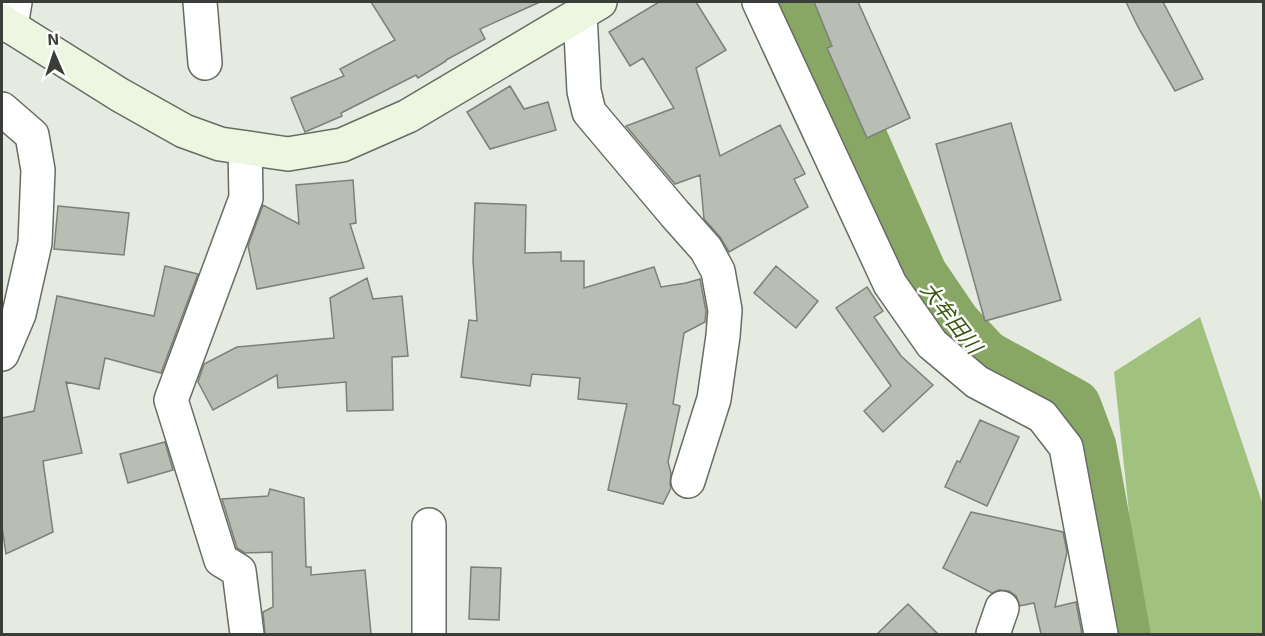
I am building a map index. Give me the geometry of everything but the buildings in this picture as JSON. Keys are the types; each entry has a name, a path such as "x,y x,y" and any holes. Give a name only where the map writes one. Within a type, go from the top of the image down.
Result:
{"street":[{"path":"200,2 205,63"},
{"path":"759,2 890,284 932,344 977,382 1042,416 1066,447 1101,634"},
{"path":"9,17 120,95 184,131 220,144 288,154 342,145 408,116 590,8"},
{"path":"590,8 584,91 589,112 706,249 718,271 725,310 720,357 714,399 688,481"},
{"path":"2,109 32,135 38,170 35,243 19,314 2,354"},
{"path":"245,148 246,198 171,400 221,560 239,571 247,634"},
{"path":"429,525 429,634"}],"green space":[{"path":"1200,317 1263,505 1263,634 1142,634 1114,372"}],"waterway":[{"name":"大牟田川","path":"799,2 919,275 953,325 984,358 1073,407 1088,447 1122,634"}]}
